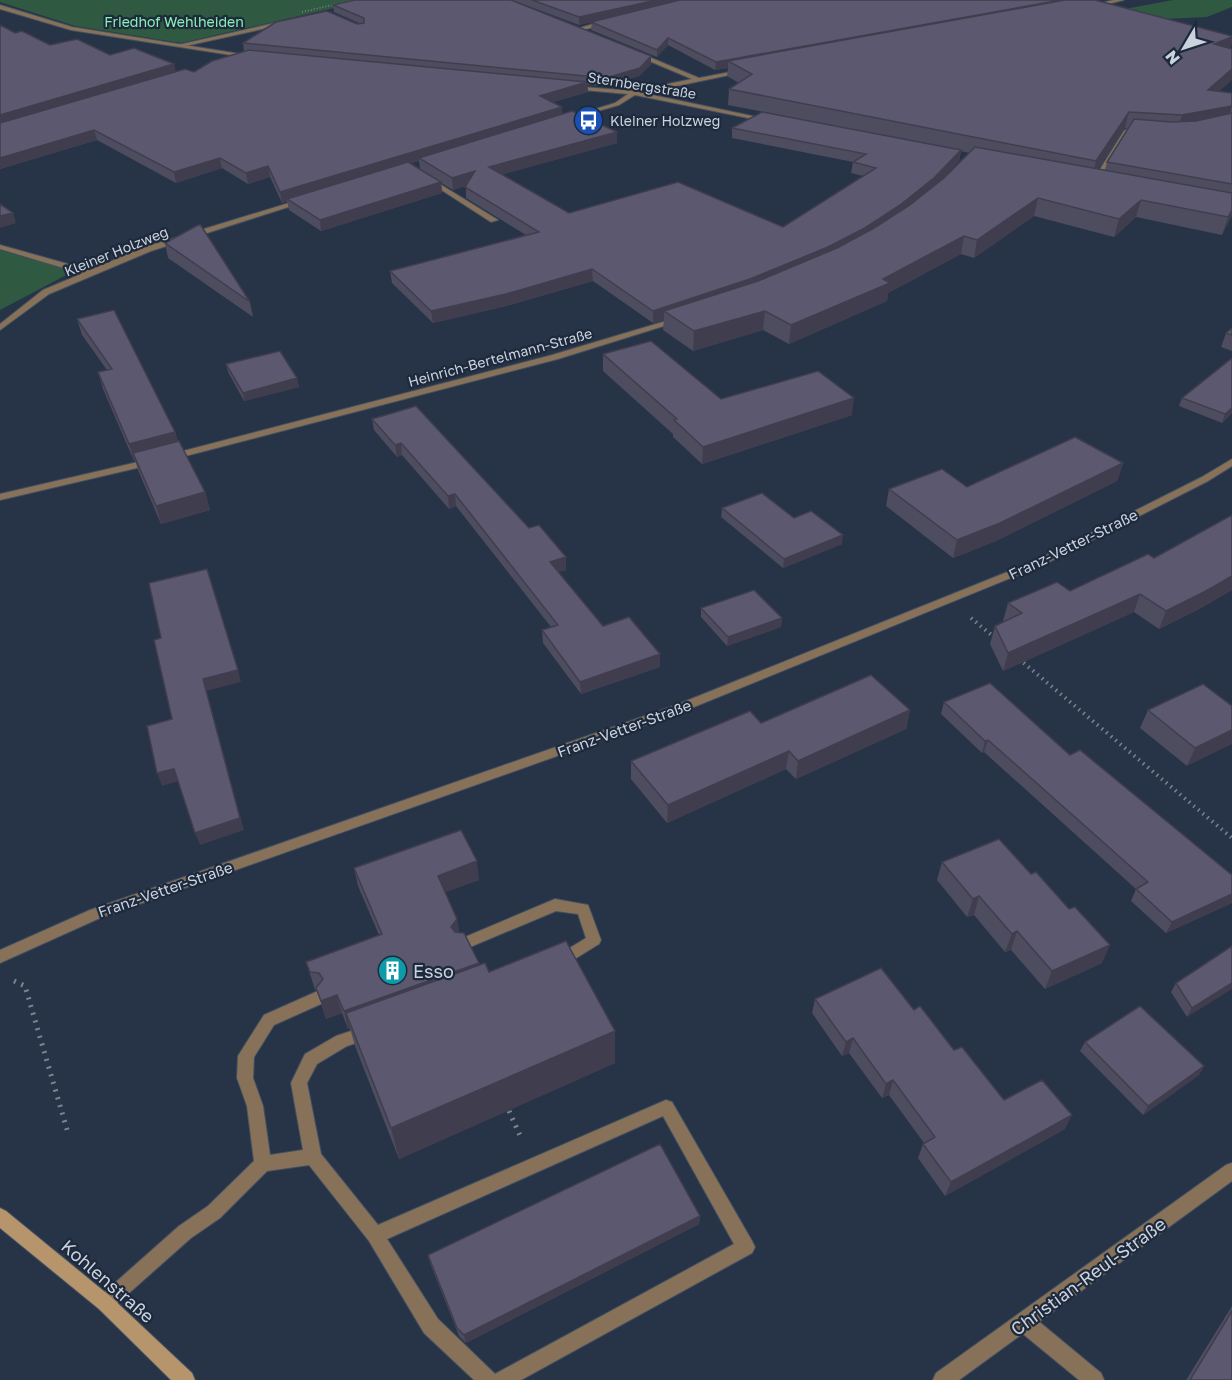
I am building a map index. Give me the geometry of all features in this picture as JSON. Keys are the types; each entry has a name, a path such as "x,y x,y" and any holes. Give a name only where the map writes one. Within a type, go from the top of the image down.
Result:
{"main road":[{"name":"Kohlenstraße","path":"0,1217 105,1303 185,1380"}],"street":[{"path":"1088,6 1122,0"},
{"path":"0,7 71,28 263,57"},
{"path":"181,45 295,21"},
{"path":"579,29 611,21"},
{"path":"568,25 590,33"},
{"path":"633,52 697,79"},
{"path":"229,63 252,56"},
{"path":"552,124 617,104 634,93 755,68"},
{"name":"Sternbergstraße","path":"562,86 634,93 772,121"},
{"path":"1095,182 1127,131 1154,134"},
{"path":"419,174 494,220"},
{"path":"1084,180 1107,184"},
{"name":"Kleiner Holzweg","path":"0,328 46,292 90,273 148,249 311,198"},
{"path":"0,247 90,273"},
{"name":"Heinrich-Bertelmann-Straße","path":"0,497 80,480 313,421 572,352 687,317"},
{"name":"Franz-Vetter-Straße","path":"0,957 95,914 680,708 950,600 1041,562 1205,479 1232,462"},
{"path":"463,944 555,905 584,909 594,940 561,961 550,965"},
{"path":"263,1164 255,1106 245,1078 246,1056 269,1020 318,998"},
{"path":"375,1029 342,1041 311,1059 299,1083 313,1157 375,1235 431,1326 488,1380"},
{"path":"375,1235 666,1107 746,1247 502,1380"},
{"path":"105,1303 185,1232 214,1212 263,1164 313,1157"},
{"name":"Christian-Reul-Straße","path":"943,1380 1232,1171"},
{"path":"1024,1322 1094,1380"}],"path":[{"path":"950,600 995,638"},
{"path":"1013,654 1232,838"},
{"path":"8,978 25,986 69,1133"}],"green space":[{"name":"Friedhof Wehlheiden","path":"0,0 369,0 181,43 75,26 0,2"},
{"path":"1173,0 1232,0 1232,7 1207,17 1163,19 1093,15"},
{"path":"0,250 74,271 0,310"}],"building":[{"path":"355,0 511,0 651,56 640,68 606,78 243,43 276,22 327,11 357,24 364,23 364,18 333,5"},
{"path":"532,0 657,0 579,17"},
{"path":"680,0 1061,0 716,62 668,38 657,50 591,22"},
{"path":"1065,0 1095,0 1232,36 1214,44 1232,49 1232,69 1208,90 1232,93 1232,106 1182,115 1129,112 1096,161 729,89 752,74 728,61"},
{"path":"0,25 15,33 22,31 50,45 77,39 110,55 134,48 174,64 0,115"},
{"path":"249,50 587,82 540,96 562,107 280,192 268,166 246,173 220,158 174,172 94,130 0,158 0,123 185,69 194,72 212,61"},
{"path":"572,111 617,132 489,167 569,213 678,182 783,227 876,168 853,162 866,154 732,128 762,112 961,150 934,178 900,205 865,228 828,247 750,279 653,311 592,269 506,294 431,311 390,271 539,232 465,187 475,171 452,178 419,158"},
{"path":"1232,113 1232,184 1107,162 1134,119 1171,122 1196,121"},
{"path":"975,147 1232,193 1232,210 1228,217 1141,200 1119,219 1038,198 977,240 964,236 883,279 890,283 791,325 765,311 694,331 664,311 758,281 837,248 910,205 944,178"},
{"path":"408,162 441,182 320,220 287,199"},
{"path":"0,204 13,213 0,216"},
{"path":"200,224 250,302 165,243"},
{"path":"114,310 175,432 129,444 98,372 112,369 77,319"},
{"path":"651,341 721,399 818,371 854,398 703,447 674,420 677,419 603,354"},
{"path":"280,351 297,378 243,393 226,364"},
{"path":"1232,358 1232,408 1225,414 1182,398"},
{"path":"416,406 529,528 539,525 566,557 550,562 603,626 629,617 660,654 580,682 542,630 558,625 455,494 448,496 401,443 395,445 372,419"},
{"path":"1075,437 1123,463 1000,523 957,540 889,489 942,469 967,487"},
{"path":"179,441 205,492 156,506 133,453"},
{"path":"762,493 794,518 811,511 843,535 784,559 722,508"},
{"path":"1232,515 1232,576 1166,611 1140,594 1008,653 995,626 1022,613 1008,603 1057,582 1070,591 1148,554 1154,558"},
{"path":"207,569 238,670 203,679 240,818 195,833 174,769 157,773 147,726 172,719 154,640 161,638 149,583"},
{"path":"754,590 782,618 728,637 701,608"},
{"path":"871,675 910,710 798,761 789,751 668,805 631,761 750,711 761,723"},
{"path":"990,683 1070,755 1080,750 1232,875 1232,894 1172,922 1136,889 1148,882 988,740 985,741 944,702"},
{"path":"1203,684 1232,706 1232,730 1195,748 1148,710"},
{"path":"461,830 477,861 438,876 457,919 451,927 455,932 464,933 479,963 344,1011 337,995 321,1001 316,988 323,979 319,973 310,972 306,962 382,934 354,868"},
{"path":"999,839 1031,874 1036,872 1069,909 1075,907 1110,945 1052,971 1017,931 1012,934 979,896 973,899 942,862"},
{"path":"566,941 615,1031 391,1128 346,1013 485,963 489,972"},
{"path":"1232,946 1232,983 1192,1008 1176,983"},
{"path":"881,968 914,1010 920,1006 954,1050 962,1047 1004,1100 1042,1080 1072,1115 951,1182 923,1144 935,1137 893,1080 886,1084 853,1038 846,1042 815,999"},
{"path":"1140,1006 1204,1066 1148,1106 1085,1042"},
{"path":"660,1144 700,1216 464,1335 457,1328 428,1255"},
{"path":"1232,1311 1232,1380 1190,1380"}],"place":[{"name":"Kleiner Holzweg","path":"589,120"},
{"name":"Esso","path":"392,971"}]}
